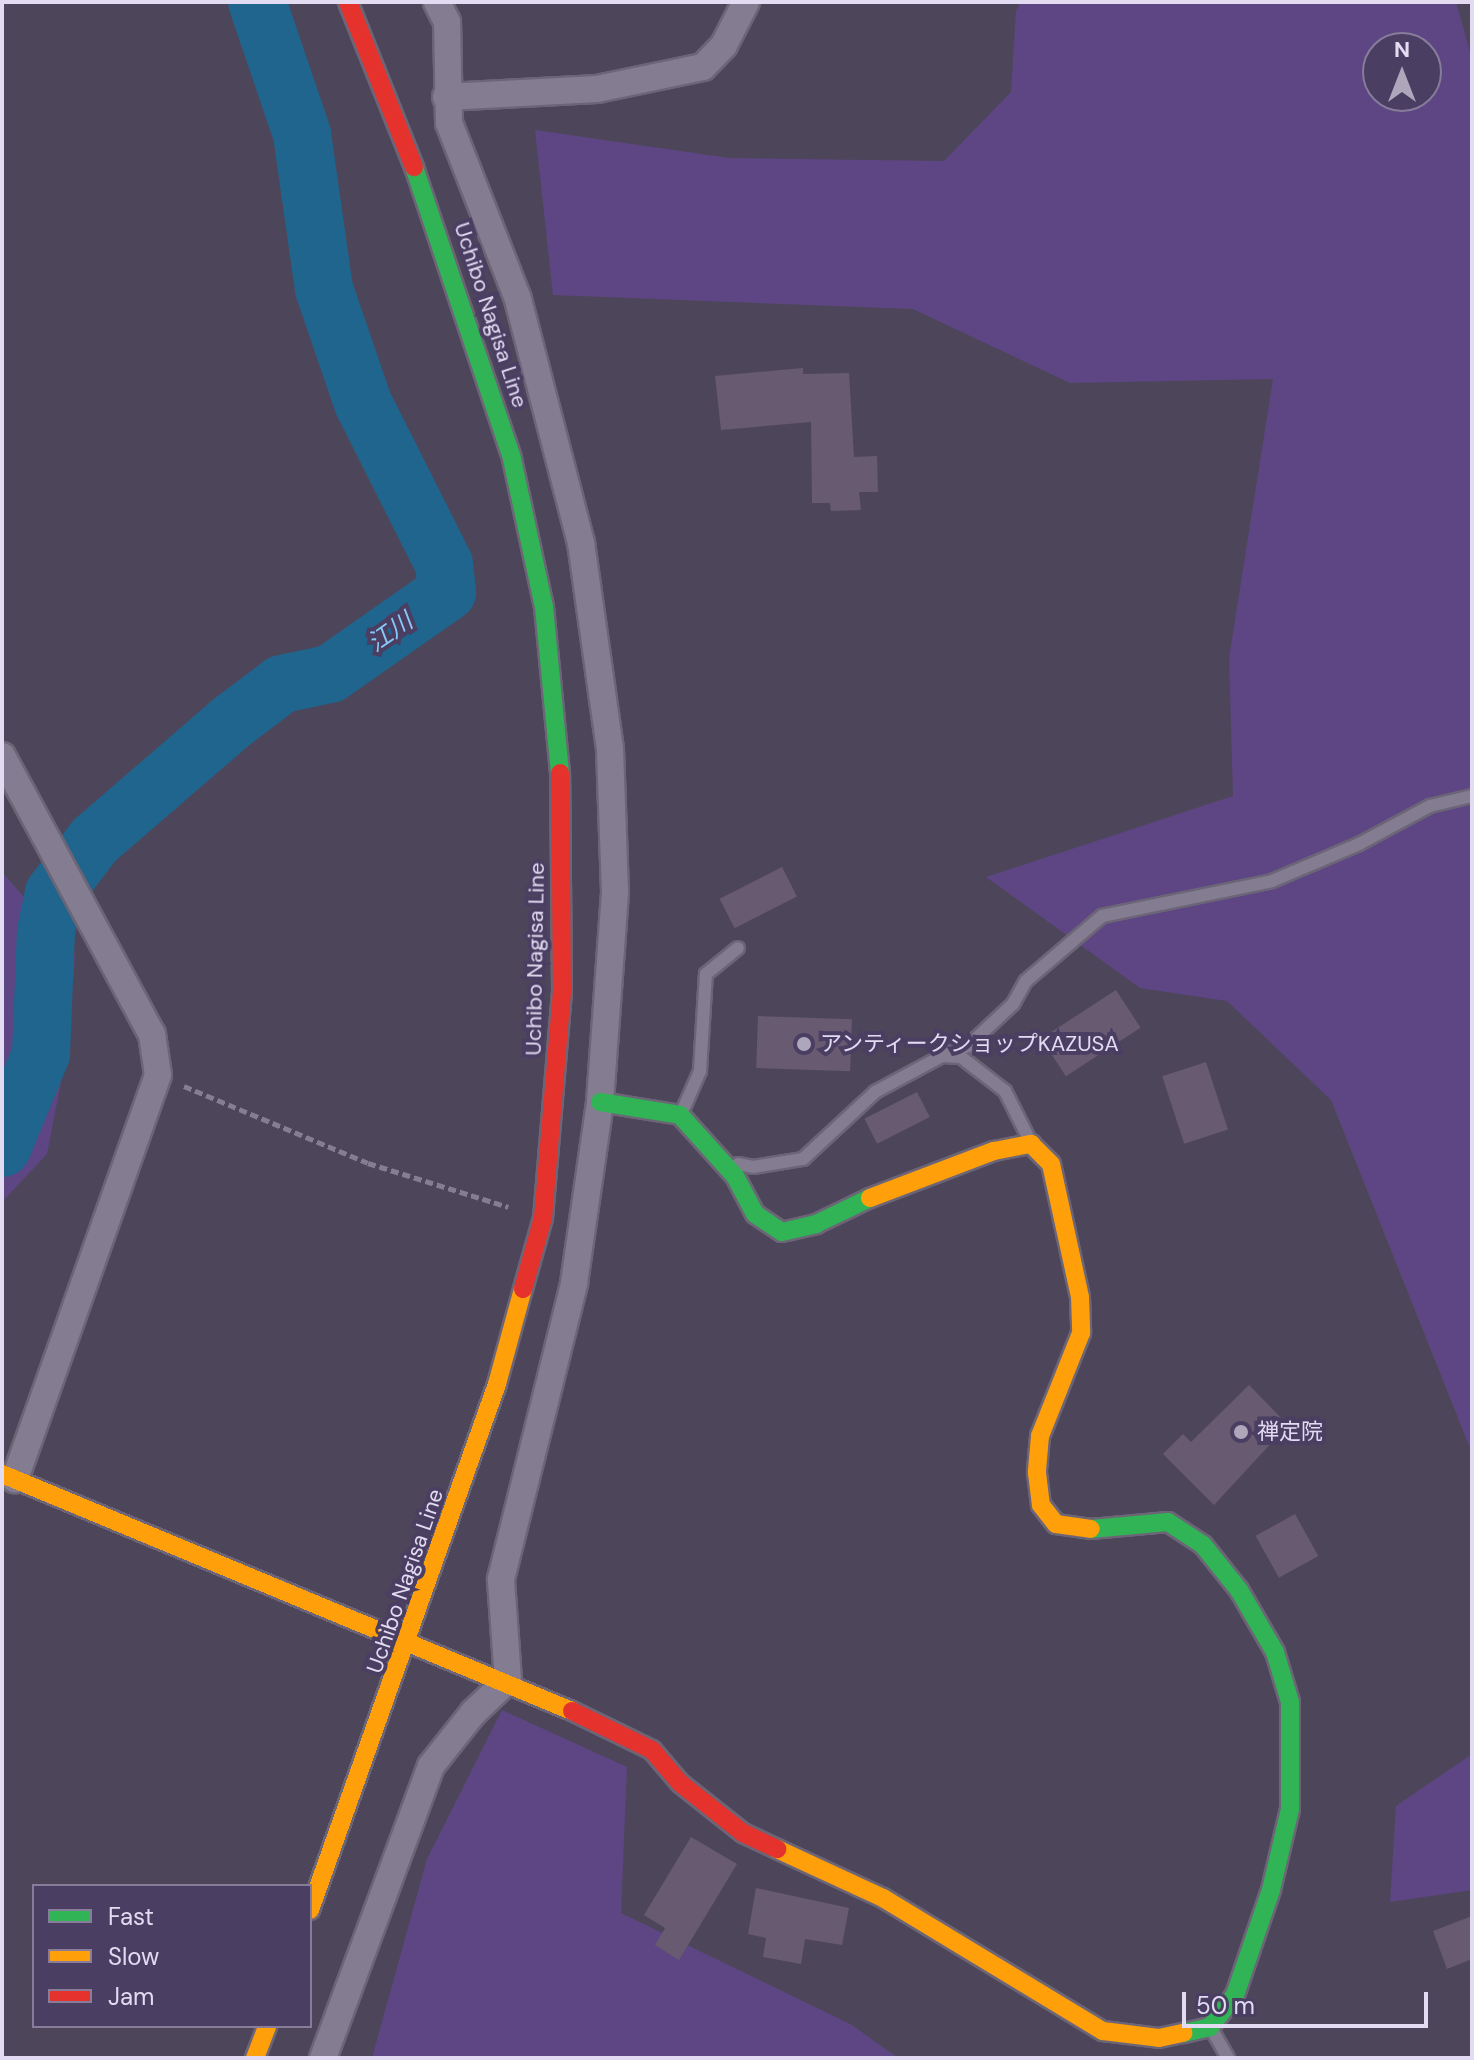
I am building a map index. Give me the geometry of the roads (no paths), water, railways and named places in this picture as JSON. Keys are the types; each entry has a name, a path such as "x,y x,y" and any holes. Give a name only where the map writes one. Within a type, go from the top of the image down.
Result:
{"main road":[{"name":"Uchibo Nagisa Line","path":"312,1905 409,1643 497,1384 543,1218 562,991 560,767 544,607 512,459 438,225 356,4"},
{"path":"9,1476 409,1643 508,1680 652,1750 680,1783 743,1833 883,1898 1001,1974 1103,2031 1159,2038 1210,2027 1235,1995 1271,1890 1290,1809 1290,1702 1275,1652 1203,1545 1168,1522 1083,1530 1056,1524 1041,1505 1040,1436 1081,1333 1081,1309 1051,1164 1031,1144 905,1181 816,1224 782,1232 755,1214 723,1160 680,1115 600,1102"},
{"path":"255,2058 266,2028"}],"street":[{"path":"323,2058 431,1766 473,1713 508,1680 501,1579 574,1283 600,1102 615,892 610,749 599,653 581,543 537,362 484,203 449,123 446,97 447,22 437,2"},
{"path":"446,97 597,89 703,67 724,45 746,2"},
{"path":"2,756 152,1034 158,1075 9,1476"}],"lane":[{"path":"723,1160 753,1167 803,1159 875,1092 942,1056 968,1046 1013,1004 1026,981 1102,916 1272,881 1359,844 1430,806 1472,796"},
{"path":"680,1115 700,1071 706,974 738,948"},
{"path":"942,1056 961,1057 1005,1091 1031,1144"},
{"path":"1210,2027 1228,2058"}],"waterway":[{"name":"江川","path":"2,1148 41,1054 46,931 54,893 95,840 233,721 282,684 330,674 447,592 444,564 363,403 324,289 302,134 257,2"}],"place":[{"name":"アンティークショップKAZUSA","path":"804,1044"},
{"name":"禅定院","path":"1241,1432"}]}
